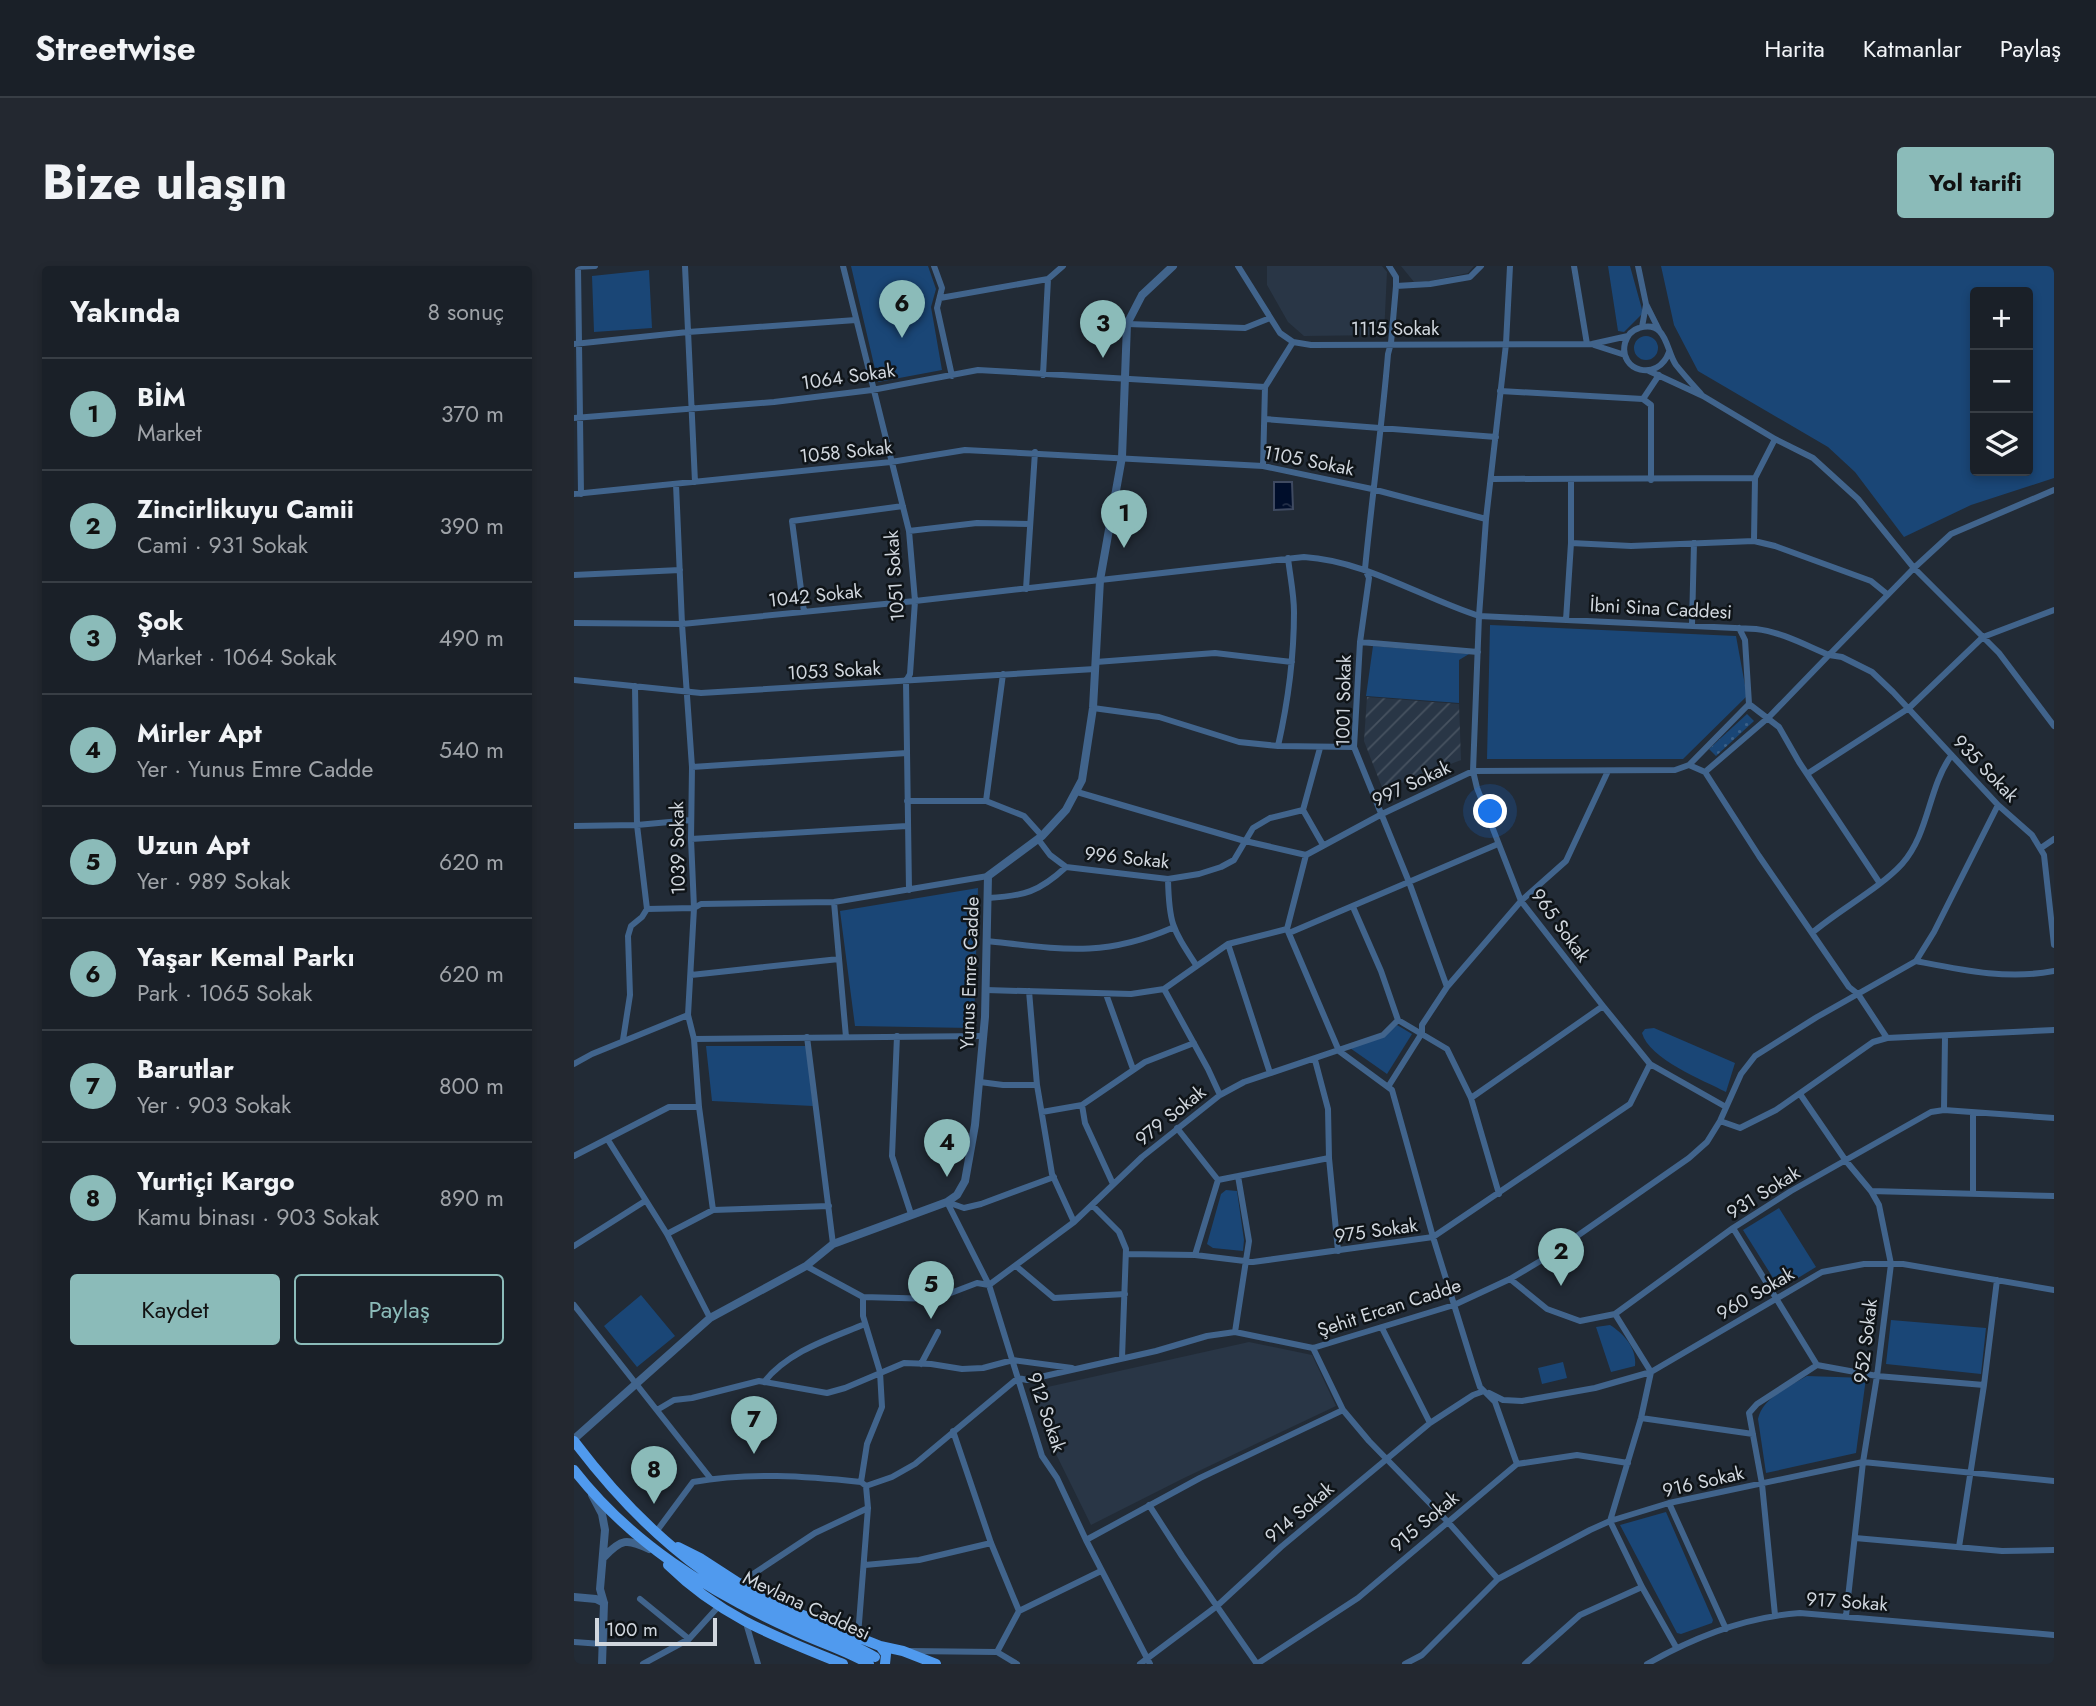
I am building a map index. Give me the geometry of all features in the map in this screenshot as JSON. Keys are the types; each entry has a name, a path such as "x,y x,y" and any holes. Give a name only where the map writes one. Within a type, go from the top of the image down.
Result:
{"main road":[{"name":"Mevlana Caddesi","path":"574,1440 622,1500 692,1564 766,1608 858,1647 872,1660"},
{"name":"Mevlana Caddesi","path":"574,1470 619,1521 653,1550 728,1599 872,1660"},
{"path":"665,1540 700,1558 765,1600 880,1646 903,1651 936,1664"},
{"path":"653,1550 689,1586 718,1607 746,1623 843,1664"},
{"path":"880,1646 886,1654 885,1664"}],"street":[{"path":"577,494 576,267 595,266"},
{"path":"685,266 695,482"},
{"name":"1051 Sokak","path":"843,266 909,531 915,601 910,674 906,681 909,890"},
{"path":"934,266 942,288 937,308 952,376"},
{"path":"940,298 1048,279 1063,266"},
{"path":"1238,266 1280,333 1293,342 1265,387 1263,466"},
{"path":"1389,266 1396,278 1396,286 1430,284 1470,277 1481,266"},
{"name":"965 Sokak","path":"1510,266 1507,344 1486,519 1479,616 1473,771 1477,788 1521,901 1650,1064 1726,1107"},
{"path":"1574,266 1589,344"},
{"path":"1638,266 1646,304 1666,338 1669,352 1703,396"},
{"name":"Yunus Emre Cadde","path":"947,1202 957,1195 965,1181 980,1082 986,990 988,876 1040,837 1066,810 1082,780 1093,708 1100,580 1122,457 1127,324 1142,295 1166,268"},
{"path":"1043,375 1048,279"},
{"name":"1001 Sokak","path":"1396,286 1382,428 1372,489 1365,569 1369,578 1360,642 1354,747 1409,883 1447,987"},
{"path":"1642,327 1646,304"},
{"path":"1127,324 1245,328 1270,318"},
{"path":"577,344 688,332 856,320"},
{"path":"1659,330 1642,327 1628,336 1625,355 1635,367 1703,396 1775,439 1813,458 1858,499 1914,569 1999,653 2054,726"},
{"name":"1115 Sokak","path":"1293,342 1311,345 1589,344 1628,336"},
{"name":"1115 Sokak","path":"1589,344 1625,355"},
{"path":"1649,371 1662,365 1669,352"},
{"name":"1064 Sokak","path":"577,418 872,390 978,370 1265,387"},
{"path":"1643,400 1659,375"},
{"path":"1500,391 1643,400 1651,405 1651,480"},
{"path":"1265,419 1496,438"},
{"path":"1754,541 1755,478 1775,439"},
{"name":"1058 Sokak","path":"577,494 891,463 965,450 1122,457"},
{"path":"1026,589 1035,452"},
{"name":"1105 Sokak","path":"1122,457 1263,466 1372,489 1486,519"},
{"path":"1492,479 1755,478"},
{"path":"1566,620 1571,543 1571,480"},
{"name":"1039 Sokak","path":"676,484 692,767 694,908 688,1015 694,1039 699,1107 713,1210"},
{"path":"1704,772 1769,717 1886,594 1951,534 2054,490"},
{"path":"804,612 792,522 903,506"},
{"path":"909,531 977,523 1030,524"},
{"path":"1571,543 1631,546 1754,541 1776,546 1871,581 1886,594"},
{"path":"1692,625 1695,543"},
{"path":"1278,746 1287,707 1292,662 1294,610 1287,558"},
{"name":"İbni Sina Caddesi","path":"1100,580 1287,558 1326,558 1365,569 1448,606 1479,616 1770,631 1829,655"},
{"path":"574,575 680,570"},
{"name":"1042 Sokak","path":"574,623 682,624 1100,580"},
{"path":"1807,774 1909,708 1983,637 2054,610"},
{"path":"1739,628 1745,640 1749,704 1689,765 1704,772 1849,987 1858,994 1887,1038"},
{"path":"1360,642 1478,652"},
{"name":"1053 Sokak","path":"574,680 701,693 1003,674 1215,653 1292,662"},
{"name":"935 Sokak","path":"1829,655 1842,657 1872,672 1998,804 2032,835 2041,848"},
{"path":"907,801 986,801 1003,674"},
{"path":"623,1040 630,995 628,936 631,926 642,917 646,909 637,825 635,687"},
{"path":"1749,704 1779,727 1879,882"},
{"path":"1093,708 1159,717 1239,742 1320,748 1354,747"},
{"path":"1320,748 1303,810 1323,845"},
{"path":"692,767 907,753"},
{"path":"1812,933 1902,863 1913,847 1941,769 1951,756"},
{"name":"997 Sokak","path":"1306,855 1382,814 1473,771 1675,770 1689,765"},
{"path":"1388,1087 1422,1033 1422,1025 1447,987 1521,901 1566,861 1608,771"},
{"path":"1077,792 1245,841 1306,855 1288,931 1339,1051 1392,1090 1433,1237 1474,1369 1484,1391 1495,1402 1517,1464 1577,1455 1628,1463"},
{"name":"996 Sokak","path":"986,801 1024,816 1050,855 1066,867 1168,879 1221,867 1234,860 1253,828 1270,818 1303,810"},
{"path":"1998,804 1934,932 1916,961 1985,974 2015,975 2054,971"},
{"path":"574,826 637,825 691,820"},
{"path":"691,839 907,826"},
{"path":"2054,839 2041,848 2051,888 2054,945"},
{"path":"986,990 1131,994 1164,989 1228,944 1288,931 1353,907 1498,844"},
{"path":"988,898 1017,896 1048,884 1066,867"},
{"path":"646,909 834,902 988,876"},
{"path":"1168,879 1168,911 1172,928 1196,965"},
{"path":"834,902 846,1037"},
{"path":"1353,907 1381,971 1398,1020 1447,1049 1471,1098 1499,1194"},
{"path":"987,941 1083,951 1134,944 1172,928"},
{"path":"1228,944 1270,1073"},
{"path":"691,975 839,959"},
{"name":"Şehit Ercan Cadde","path":"1018,1378 1027,1380 1207,1336 1235,1332 1313,1348 1454,1305 1510,1279 1547,1257 1689,1158 1707,1142 1720,1121 1741,1074 1755,1056 1916,961"},
{"path":"1164,989 1220,1095"},
{"path":"1030,991 1042,1123 1054,1177 1074,1222"},
{"path":"1106,994 1133,1069"},
{"path":"1471,1098 1603,1006"},
{"path":"574,1064 623,1040 688,1015"},
{"name":"979 Sokak","path":"989,1284 1074,1222 1177,1128 1220,1095 1244,1082 1383,1035 1398,1020"},
{"path":"1720,1121 1740,1128 1776,1110 1874,1042 1887,1038 2054,1030"},
{"path":"897,1036 892,1156 911,1214"},
{"path":"694,1039 983,1036"},
{"path":"807,1037 833,1244"},
{"path":"1944,1110 1945,1037"},
{"path":"1042,1112 1082,1105 1133,1069 1194,1043"},
{"path":"1315,1060 1328,1109 1329,1158 1338,1251"},
{"name":"975 Sokak","path":"1127,1254 1195,1255 1246,1261 1433,1237 1630,1104 1650,1064"},
{"path":"980,1082 1037,1085"},
{"name":"952 Sokak","path":"1800,1094 1879,1205 1891,1264 1863,1462 1846,1616"},
{"path":"1082,1105 1085,1123 1113,1184"},
{"path":"574,1156 669,1107 699,1107"},
{"name":"931 Sokak","path":"1510,1279 1547,1309 1580,1321 1615,1314 1733,1228 1791,1191 1922,1117 1944,1110 2054,1118"},
{"path":"1973,1113 1973,1193"},
{"path":"1177,1128 1218,1180"},
{"path":"608,1140 667,1234 710,1318"},
{"path":"1218,1180 1329,1158"},
{"path":"1235,1332 1249,1241 1238,1176"},
{"path":"574,1440 710,1318 806,1266 833,1244 947,1202 964,1208 1054,1177"},
{"path":"1195,1255 1218,1180"},
{"path":"1871,1191 2054,1196"},
{"path":"574,1246 645,1201"},
{"name":"912 Sokak","path":"947,1202 989,1284 1042,1456 1057,1478 1101,1571 1149,1662"},
{"path":"1091,1205 1119,1232 1127,1254 1122,1358"},
{"path":"667,1234 713,1210 829,1206"},
{"path":"1733,1228 1817,1365"},
{"name":"960 Sokak","path":"1484,1391 1503,1400 1522,1401 1595,1388 1651,1372 1822,1272 1864,1264 1903,1264 2054,1290"},
{"path":"806,1266 863,1297 935,1299 977,1283 989,1284"},
{"path":"1016,1266 1054,1298 1125,1294"},
{"path":"1959,1547 1997,1280"},
{"path":"858,1636 868,1508 864,1484 867,1444 882,1407 880,1372 865,1324 863,1297"},
{"path":"574,1305 711,1479"},
{"path":"1615,1314 1651,1372 1642,1418 1610,1521 1642,1587 1676,1647"},
{"path":"764,1382 774,1370 797,1354 865,1324"},
{"path":"1382,1328 1430,1423"},
{"path":"921,1364 938,1332"},
{"path":"1313,1348 1343,1409 1498,1579"},
{"name":"Şehit Ercan Cadde","path":"657,1410 674,1400 759,1381 827,1393 904,1363 962,1369 983,1368 1013,1360 1076,1368"},
{"path":"1775,1615 1762,1484 1749,1413 1757,1404 1817,1365 1877,1376 1984,1384"},
{"path":"656,1532 693,1482 807,1476 864,1484 892,1477 915,1464 1018,1378"},
{"name":"914 Sokak","path":"1140,1664 1149,1662 1217,1606 1281,1547 1430,1423 1484,1391"},
{"path":"1086,1540 1200,1478 1343,1409"},
{"path":"1642,1418 1753,1434"},
{"path":"953,1431 991,1543 1020,1611"},
{"name":"916 Sokak","path":"1405,1664 1422,1655 1498,1579 1610,1521 1668,1503 1863,1462 2054,1480"},
{"name":"915 Sokak","path":"1257,1664 1358,1598 1517,1464"},
{"path":"589,1489 605,1530 600,1588 604,1603 602,1664"},
{"path":"1668,1503 1726,1629"},
{"path":"1150,1505 1257,1664"},
{"path":"738,1584 815,1533 868,1508"},
{"path":"1855,1538 2002,1550 2054,1550"},
{"path":"604,1557 616,1544 629,1541 653,1550"},
{"path":"864,1565 919,1560 991,1543"},
{"path":"997,1652 1020,1611 1101,1571"},
{"path":"1525,1664 1580,1615 1642,1587"},
{"path":"574,1597 596,1599 604,1603"},
{"path":"640,1599 689,1639"},
{"path":"643,1664 689,1639 718,1607"},
{"name":"917 Sokak","path":"1647,1664 1676,1647 1726,1629 1775,1615 1800,1613 2054,1635"},
{"path":"746,1623 758,1664"},
{"path":"574,1642 602,1644"},
{"path":"903,1651 997,1652 1017,1664"},
{"path":"1422,1655 1427,1664"}],"shaded area":[{"path":"851,266 928,266 936,289 931,307 942,370 878,382"},
{"path":"1267,266 1382,266 1387,272 1384,335 1304,336 1288,322 1267,285"},
{"path":"1401,266 1474,266 1468,273 1414,282"},
{"path":"1608,266 1630,266 1643,313 1624,332 1618,331"},
{"path":"1661,266 2054,266 2054,478 1971,505 1904,537 1855,472 1828,447 1698,371 1674,325"},
{"path":"649,270 652,328 594,332 592,276"},
{"path":"1646,336 1655,339 1658,348 1655,357 1646,360 1637,357 1634,348 1637,339"},
{"path":"1490,625 1736,636 1747,696 1683,759 1487,759"},
{"path":"1373,646 1469,654 1459,660 1459,703 1366,696"},
{"path":"1367,697 1459,704 1461,760 1383,790 1364,741"},
{"path":"1747,714 1754,721 1716,756 1709,749"},
{"path":"978,888 974,1026 855,1026 840,911"},
{"path":"1397,1025 1412,1034 1387,1074 1350,1048 1383,1037"},
{"path":"1654,1028 1735,1063 1726,1092 1678,1068 1655,1052 1642,1033 1645,1029"},
{"path":"706,1046 806,1046 813,1106 712,1101"},
{"path":"1226,1190 1237,1191 1243,1251 1213,1248 1207,1244 1221,1194"},
{"path":"1779,1208 1816,1267 1780,1289 1743,1230"},
{"path":"641,1295 675,1336 637,1367 604,1326"},
{"path":"1891,1320 1986,1328 1981,1374 1886,1364"},
{"path":"1610,1325 1628,1342 1634,1353 1635,1366 1611,1372 1596,1327"},
{"path":"1249,1342 1312,1355 1336,1406 1091,1525 1055,1452 1034,1390"},
{"path":"1563,1362 1567,1378 1542,1384 1538,1368"},
{"path":"1807,1376 1866,1378 1856,1453 1766,1473 1758,1419 1771,1399"},
{"path":"1666,1512 1713,1620 1712,1623 1681,1634 1677,1633 1620,1525"}],"water":[{"path":"1274,482 1292,482 1293,509 1274,510"}],"place":[{"name":"Yaşar Kemal Parkı","path":"902,338"},
{"name":"Şok","path":"1103,358"},
{"name":"BİM","path":"1124,548"},
{"name":"Mirler Apt","path":"947,1177"},
{"name":"Zincirlikuyu Camii","path":"1561,1286"},
{"name":"Uzun Apt","path":"931,1319"},
{"name":"Barutlar","path":"754,1454"},
{"name":"Yurtiçi Kargo","path":"654,1504"}]}
